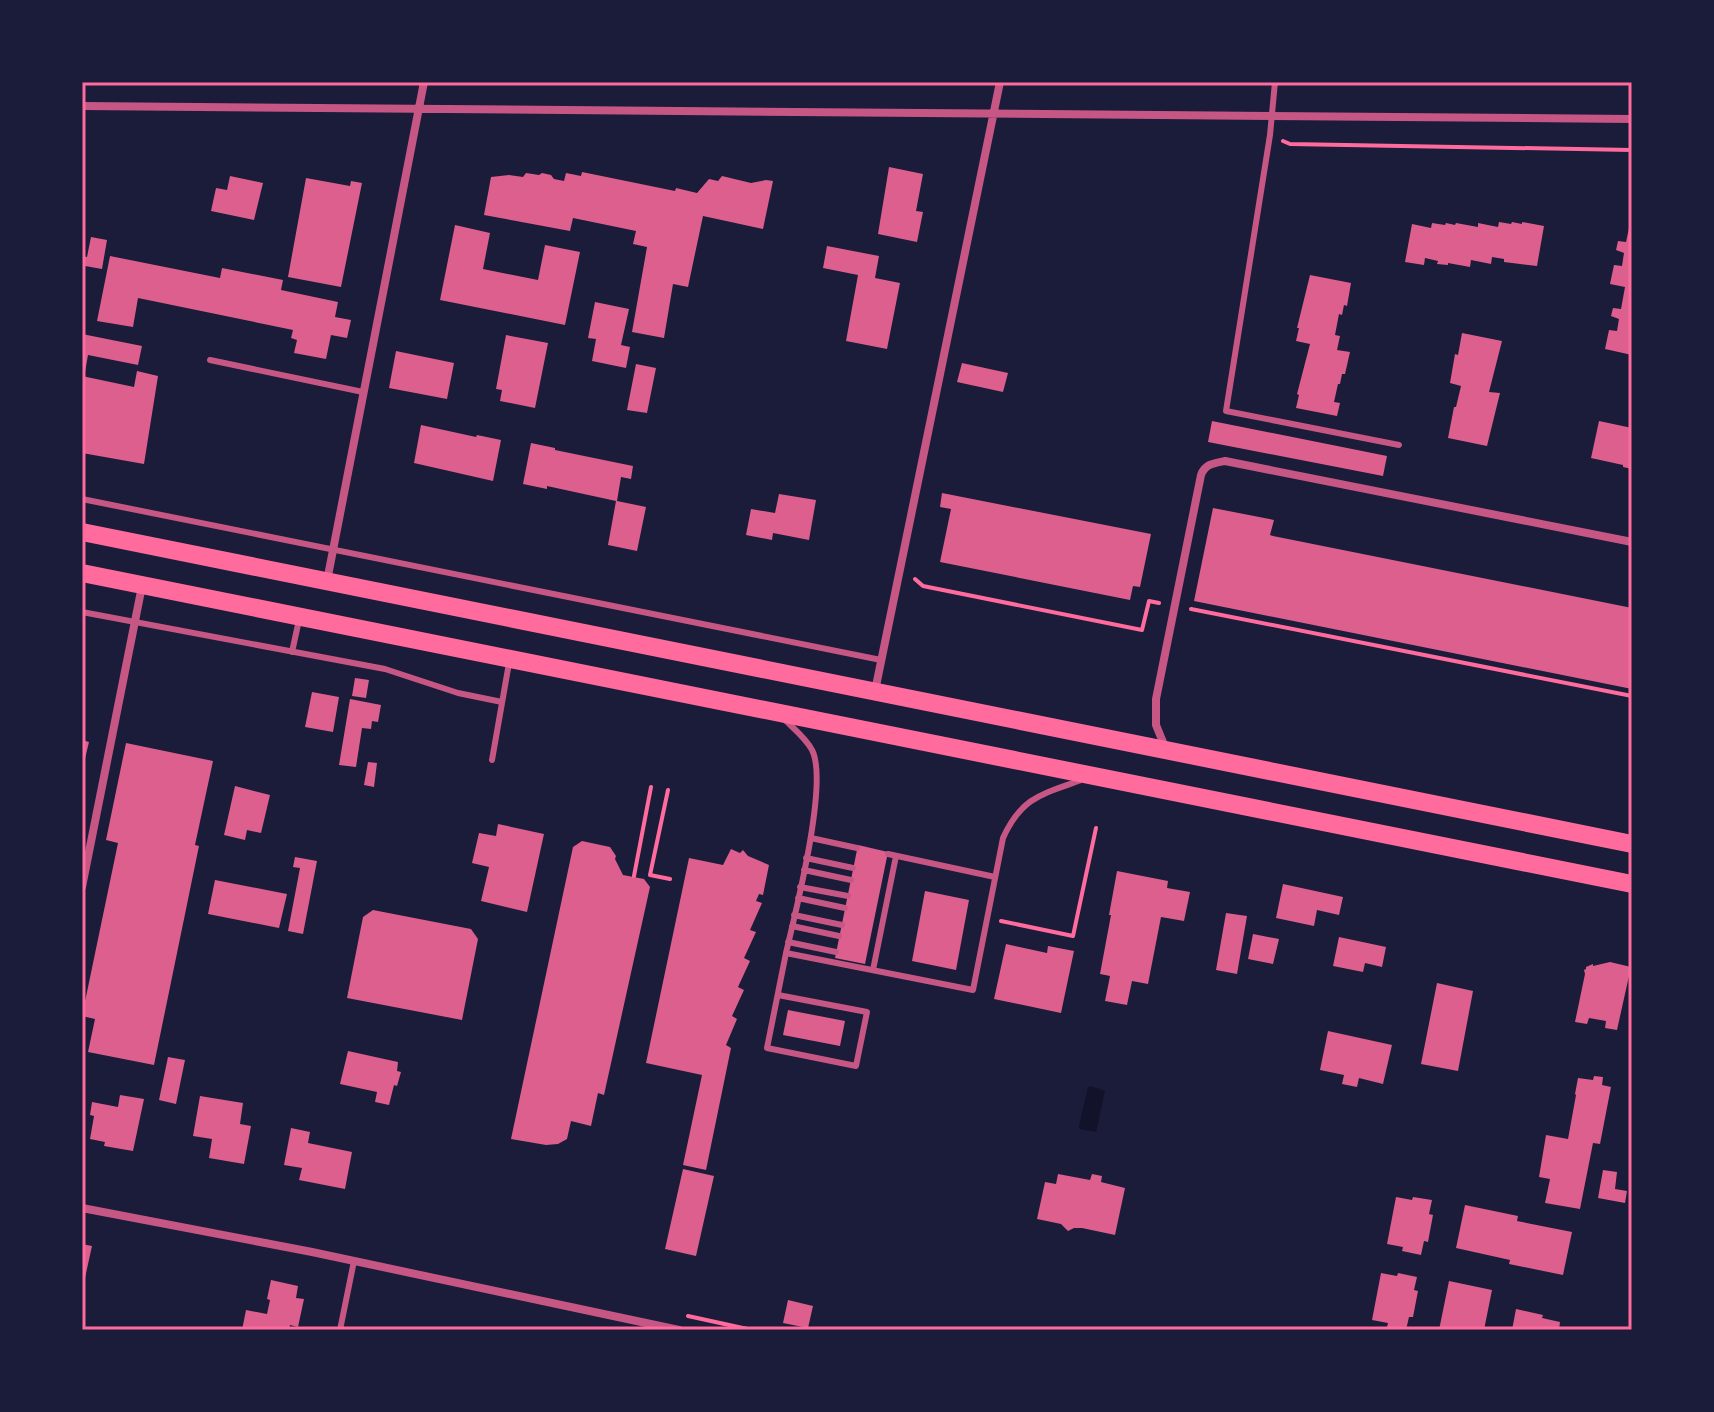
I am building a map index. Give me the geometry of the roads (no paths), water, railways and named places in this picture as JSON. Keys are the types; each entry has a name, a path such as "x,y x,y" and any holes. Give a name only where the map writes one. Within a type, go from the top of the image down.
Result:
{"main road":[{"path":"82,532 1632,844"},
{"path":"82,573 1632,884"}],"street":[{"path":"326,582 424,82"},
{"path":"875,691 1000,82"},
{"path":"82,106 1632,119"},
{"path":"1166,749 1156,725 1155,712 1201,475 1203,469 1210,465 1225,461 1632,542"},
{"path":"82,887 142,585"},
{"path":"82,1208 354,1261 679,1330"}],"lane":[{"path":"1275,82 1273,117 1226,411 1399,445"},
{"path":"210,360 363,392"},
{"path":"82,499 881,660"},
{"path":"82,612 385,669 458,693 502,702"},
{"path":"292,652 300,617"},
{"path":"492,760 510,659"},
{"path":"777,713 812,749 817,772 811,838 788,942 767,1048 856,1066 867,1012 778,995"},
{"path":"786,953 973,990 1003,838 1018,811 1034,798 1092,776"},
{"path":"811,838 857,848"},
{"path":"873,970 870,960 892,855 995,877"},
{"path":"806,858 853,868"},
{"path":"804,870 851,880"},
{"path":"800,887 848,896"},
{"path":"798,898 845,908"},
{"path":"794,915 842,925"},
{"path":"792,926 839,936"},
{"path":"788,942 836,952"},
{"path":"340,1330 354,1261"}]}
